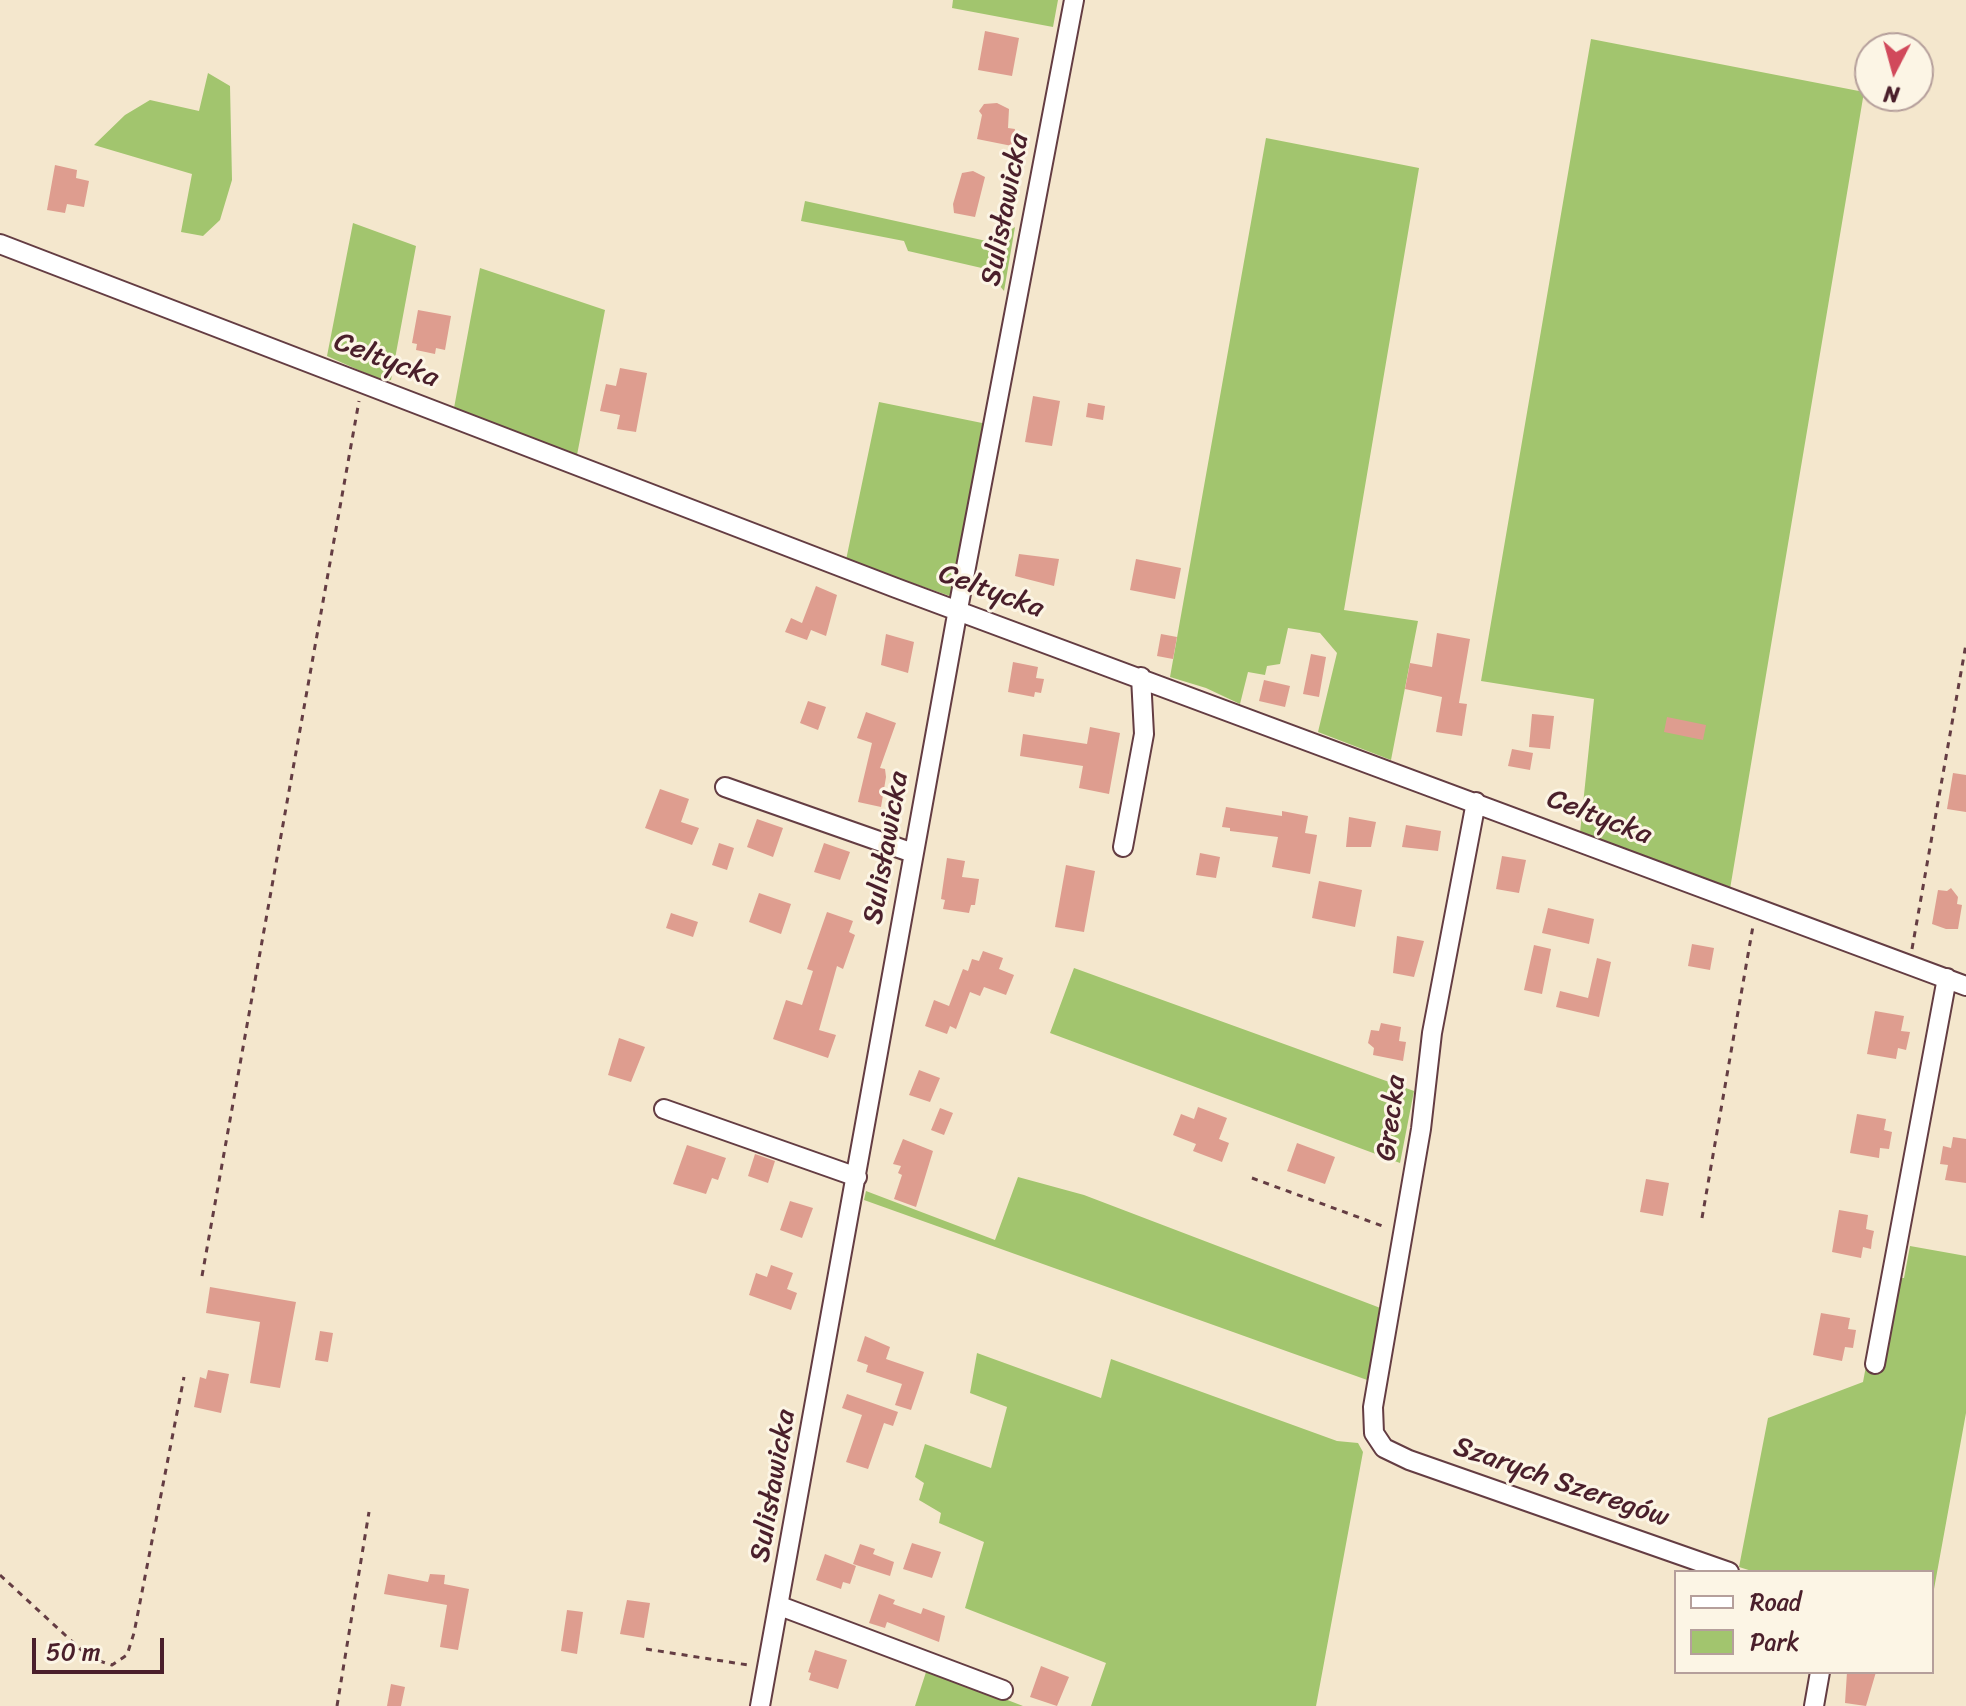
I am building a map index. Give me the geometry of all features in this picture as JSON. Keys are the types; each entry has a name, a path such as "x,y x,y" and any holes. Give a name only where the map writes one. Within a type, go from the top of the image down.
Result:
{"street":[{"name":"Sulisławicka","path":"760,1706 913,853 1074,0"},
{"name":"Celtycka","path":"0,244 958,609 1966,986"},
{"path":"1123,847 1144,734 1141,677"},
{"path":"725,787 913,853"},
{"name":"Grecka","path":"1378,1441 1372,1425 1373,1407 1404,1233 1432,1033 1476,802"},
{"path":"1875,1364 1947,978"},
{"path":"664,1109 857,1177"},
{"name":"Szarych Szeregów","path":"1378,1441 1409,1460 1723,1570"},
{"path":"780,1606 1003,1690"},
{"path":"1814,1706 1820,1674"}],"path":[{"path":"202,1276 362,382"},
{"path":"1910,964 1966,644"},
{"path":"1702,1218 1757,907"},
{"path":"1252,1178 1404,1233"},
{"path":"0,1575 90,1658 112,1665 127,1655 184,1377"},
{"path":"337,1706 369,1512"},
{"path":"646,1649 768,1668"}],"green space":[{"path":"953,0 1058,0 1053,27 952,8"},
{"path":"1591,39 1854,90 1854,112 1861,112 1730,889 1580,833 1594,699 1481,681"},
{"path":"208,73 230,86 232,180 220,220 203,236 181,232 192,174 94,145 125,115 150,100 199,111"},
{"path":"1266,138 1419,168 1344,610 1418,621 1391,760 1318,732 1337,653 1320,633 1288,628 1280,664 1267,666 1265,675 1248,672 1240,704 1206,688 1170,677"},
{"path":"805,201 991,242 1015,227 1004,291 986,269 908,251 904,241 801,221"},
{"path":"353,223 416,246 391,380 383,381 327,356"},
{"path":"480,268 605,310 577,455 454,408"},
{"path":"879,402 987,424 950,596 846,560"},
{"path":"1074,968 1414,1091 1400,1163 1050,1033"},
{"path":"1018,1177 1084,1195 1383,1309 1370,1381 864,1200 866,1191 995,1240"},
{"path":"1910,1246 1966,1256 1966,1413 1934,1589 1934,1570 1749,1570 1739,1567 1768,1418 1863,1382 1866,1366 1883,1369 1900,1278 1904,1278"},
{"path":"977,1353 1101,1398 1111,1359 1337,1441 1358,1443 1363,1452 1316,1706 1091,1706 1106,1663 965,1608 984,1542 939,1523 941,1513 919,1500 924,1483 915,1477 925,1444 991,1468 1007,1407 970,1393"},
{"path":"927,1669 1023,1706 915,1706"}],"building":[{"path":"985,31 1019,38 1012,76 978,70"},
{"path":"997,103 1009,109 1008,128 1015,129 1012,146 977,139 982,115 979,111 984,104"},
{"path":"55,165 77,170 76,178 89,181 84,207 67,204 65,213 47,210"},
{"path":"973,171 985,177 975,217 954,213 953,204 962,173"},
{"path":"418,310 451,316 445,350 436,348 435,354 416,350 417,344 412,343"},
{"path":"620,368 647,373 636,432 617,429 620,415 600,411 606,384 616,386"},
{"path":"1033,396 1060,401 1052,446 1025,442"},
{"path":"1088,403 1105,406 1103,420 1086,417"},
{"path":"1019,554 1059,559 1054,586 1015,576"},
{"path":"1136,559 1181,568 1175,599 1130,590"},
{"path":"816,586 837,595 826,636 811,630 807,640 785,632 791,618 802,623"},
{"path":"1437,633 1470,639 1459,703 1467,704 1462,736 1436,732 1442,697 1405,689 1410,663 1432,667"},
{"path":"886,634 914,642 908,673 881,665"},
{"path":"1161,634 1177,637 1173,659 1157,656"},
{"path":"1311,654 1326,657 1319,697 1303,694"},
{"path":"1013,662 1038,667 1036,678 1044,679 1041,693 1035,692 1034,697 1008,692"},
{"path":"1264,680 1290,686 1285,707 1259,701"},
{"path":"808,701 826,707 818,730 800,723"},
{"path":"866,712 896,723 880,768 885,769 886,777 881,807 858,802 872,743 857,738"},
{"path":"1532,714 1554,716 1550,749 1529,747"},
{"path":"1667,717 1706,725 1703,740 1664,732"},
{"path":"1090,727 1120,733 1109,794 1079,788 1083,766 1020,756 1023,734 1087,744"},
{"path":"1512,749 1533,753 1530,770 1508,766"},
{"path":"1953,773 1966,775 1966,812 1947,809"},
{"path":"660,789 689,799 681,822 699,828 692,845 645,828"},
{"path":"1226,807 1282,816 1282,811 1308,816 1305,833 1317,835 1310,874 1272,867 1278,837 1230,831 1230,828 1222,827"},
{"path":"1349,817 1376,822 1371,847 1346,847"},
{"path":"757,819 783,828 773,857 747,847"},
{"path":"1406,825 1441,831 1438,851 1402,847"},
{"path":"719,843 734,848 727,870 712,865"},
{"path":"824,843 850,852 840,880 814,872"},
{"path":"1200,853 1220,857 1216,878 1196,875"},
{"path":"1502,856 1526,860 1519,893 1496,889"},
{"path":"947,858 965,861 962,877 979,879 975,905 971,905 969,913 943,909 945,900 941,899"},
{"path":"1066,865 1095,871 1084,932 1055,927"},
{"path":"1319,881 1362,890 1355,927 1312,918"},
{"path":"1951,888 1958,897 1957,904 1962,905 1958,929 1932,924 1938,890"},
{"path":"759,893 791,904 781,934 749,922"},
{"path":"1548,908 1594,919 1589,944 1542,933"},
{"path":"827,912 853,921 849,932 855,935 843,969 837,966 819,1030 836,1035 828,1058 773,1039 786,1000 802,1005 813,971 807,969"},
{"path":"671,913 698,922 693,937 666,928"},
{"path":"1397,936 1424,941 1414,977 1393,973"},
{"path":"1692,944 1714,948 1710,970 1688,966"},
{"path":"1534,945 1551,949 1542,994 1524,990"},
{"path":"983,951 1003,958 999,969 1014,975 1006,995 984,987 980,996 970,992 956,1029 950,1026 947,1034 925,1026 934,1000 949,1006 963,969 968,971 972,959 979,961"},
{"path":"1597,958 1611,962 1599,1017 1556,1007 1560,991 1588,998"},
{"path":"1875,1011 1904,1016 1901,1031 1910,1032 1906,1050 1898,1048 1896,1059 1867,1054"},
{"path":"1381,1023 1401,1027 1399,1041 1406,1042 1403,1061 1373,1055 1374,1048 1368,1043 1371,1030 1379,1031"},
{"path":"619,1038 645,1047 631,1082 608,1075"},
{"path":"919,1070 940,1078 930,1102 909,1095"},
{"path":"1198,1107 1227,1118 1219,1139 1229,1143 1222,1162 1193,1151 1196,1144 1173,1135 1181,1114 1194,1119"},
{"path":"940,1108 953,1113 944,1135 931,1130"},
{"path":"1857,1114 1886,1119 1884,1130 1892,1132 1889,1149 1880,1148 1879,1158 1850,1153"},
{"path":"1953,1137 1966,1139 1966,1183 1945,1180 1948,1165 1940,1164 1943,1146 1951,1148"},
{"path":"903,1139 933,1151 916,1207 894,1199 902,1175 898,1173 901,1166 893,1164"},
{"path":"1297,1143 1335,1157 1325,1184 1287,1171"},
{"path":"687,1145 726,1158 718,1180 712,1178 706,1194 673,1184"},
{"path":"755,1154 775,1161 768,1183 748,1176"},
{"path":"1646,1179 1669,1183 1663,1216 1640,1212"},
{"path":"790,1201 813,1208 802,1238 780,1230"},
{"path":"1839,1210 1868,1215 1866,1229 1874,1231 1871,1249 1863,1247 1861,1258 1832,1252"},
{"path":"771,1265 793,1273 787,1289 797,1293 791,1310 749,1295 756,1273 767,1277"},
{"path":"210,1287 296,1302 280,1388 250,1383 260,1322 206,1313"},
{"path":"1821,1313 1850,1318 1848,1329 1856,1330 1853,1348 1845,1347 1842,1361 1813,1355"},
{"path":"320,1331 333,1333 328,1362 315,1360"},
{"path":"865,1336 890,1347 886,1359 924,1372 911,1410 895,1405 902,1384 866,1372 868,1365 857,1361"},
{"path":"208,1370 229,1374 221,1413 194,1407 200,1377 206,1379"},
{"path":"847,1394 898,1412 893,1426 884,1423 868,1469 846,1462 862,1415 842,1408"},
{"path":"912,1543 941,1552 932,1578 903,1569"},
{"path":"860,1544 875,1549 873,1554 894,1562 890,1576 853,1564"},
{"path":"825,1554 856,1566 850,1584 843,1582 841,1589 816,1580"},
{"path":"388,1574 428,1582 430,1574 445,1575 444,1584 469,1589 458,1650 440,1647 447,1605 384,1594"},
{"path":"879,1594 895,1600 893,1604 921,1614 923,1608 945,1616 939,1642 887,1622 885,1628 869,1623"},
{"path":"627,1600 650,1603 644,1638 620,1634"},
{"path":"567,1610 583,1612 577,1654 561,1651"},
{"path":"815,1650 847,1660 838,1689 809,1680 811,1673 808,1672"},
{"path":"1041,1666 1069,1677 1057,1706 1030,1697"},
{"path":"1847,1674 1875,1674 1866,1706 1845,1703"},
{"path":"391,1684 405,1687 401,1706 387,1706"}]}
